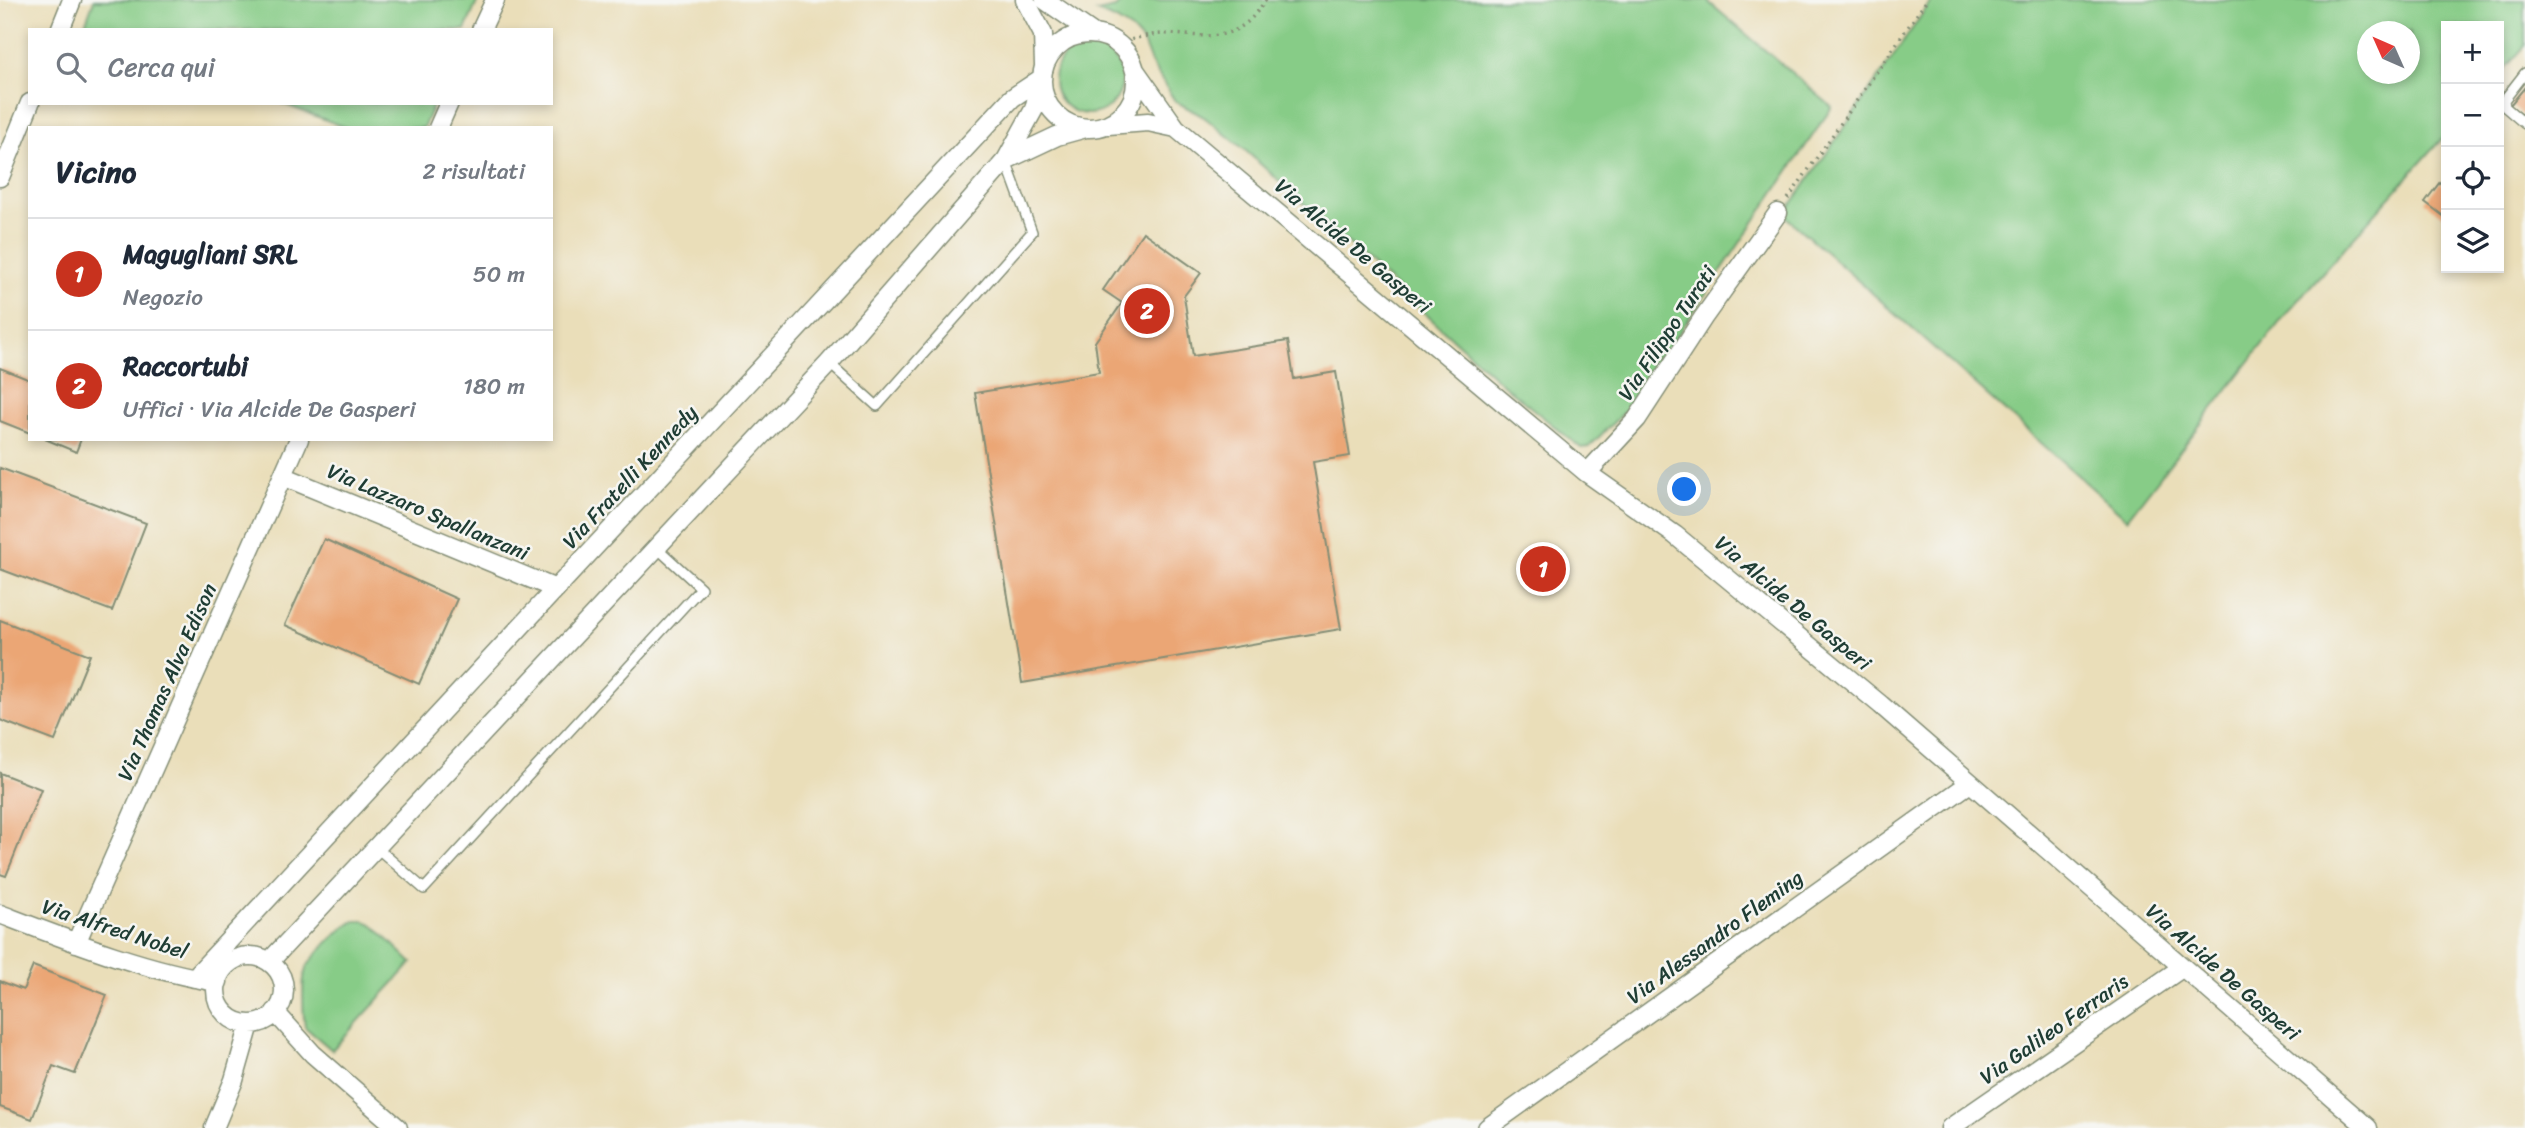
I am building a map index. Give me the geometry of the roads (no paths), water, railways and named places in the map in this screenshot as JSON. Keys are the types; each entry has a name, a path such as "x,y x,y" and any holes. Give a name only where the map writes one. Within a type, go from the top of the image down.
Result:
{"street":[{"path":"61,28 72,0"},
{"path":"482,28 495,0"},
{"path":"269,962 829,363 1006,160 1034,109 1043,72 1050,55 1069,38 1081,35 1107,37 1118,44 1128,54 1134,67 1134,95 1127,109 1115,120 1094,127 1071,124 1058,116 1043,92 1043,72 1043,33 1025,0"},
{"path":"1045,0 1094,34"},
{"name":"Via Alcide De Gasperi","path":"1134,67 1176,128 1587,473 1675,535 1970,783 2368,1128"},
{"name":"Via Fratelli Kennedy","path":"194,978 1013,98 1043,72"},
{"path":"0,177 29,105"},
{"path":"439,126 448,105"},
{"path":"1006,160 1057,136 1094,127 1123,122 1148,122 1176,128"},
{"name":"Via Filippo Turati","path":"1587,473 1637,419 1703,318 1778,213"},
{"name":"Via Thomas Alva Edison","path":"76,943 298,441"},
{"name":"Via Lazzaro Spallanzani","path":"283,476 556,589"},
{"name":"Via Alessandro Fleming","path":"1487,1128 1970,783"},
{"name":"Via Alfred Nobel","path":"0,914 76,943 194,978 218,982"},
{"path":"246,956 269,962 281,976 284,986 281,1005 260,1023 239,1022 229,1017 217,999 218,982 225,967 246,956"},
{"name":"Via Galileo Ferraris","path":"1950,1128 2183,967"},
{"path":"275,1012 313,1054 398,1128"},
{"path":"214,1128 234,1080 250,1024"}],"lane":[{"path":"2525,74 2504,100 2505,107 2525,124"},
{"path":"829,363 877,406 1032,232 1006,160"},
{"path":"376,847 424,889 701,587 656,548"}],"place":[{"name":"Raccortubi","path":"1147,311"},
{"name":"Magugliani SRL","path":"1543,569"}]}
